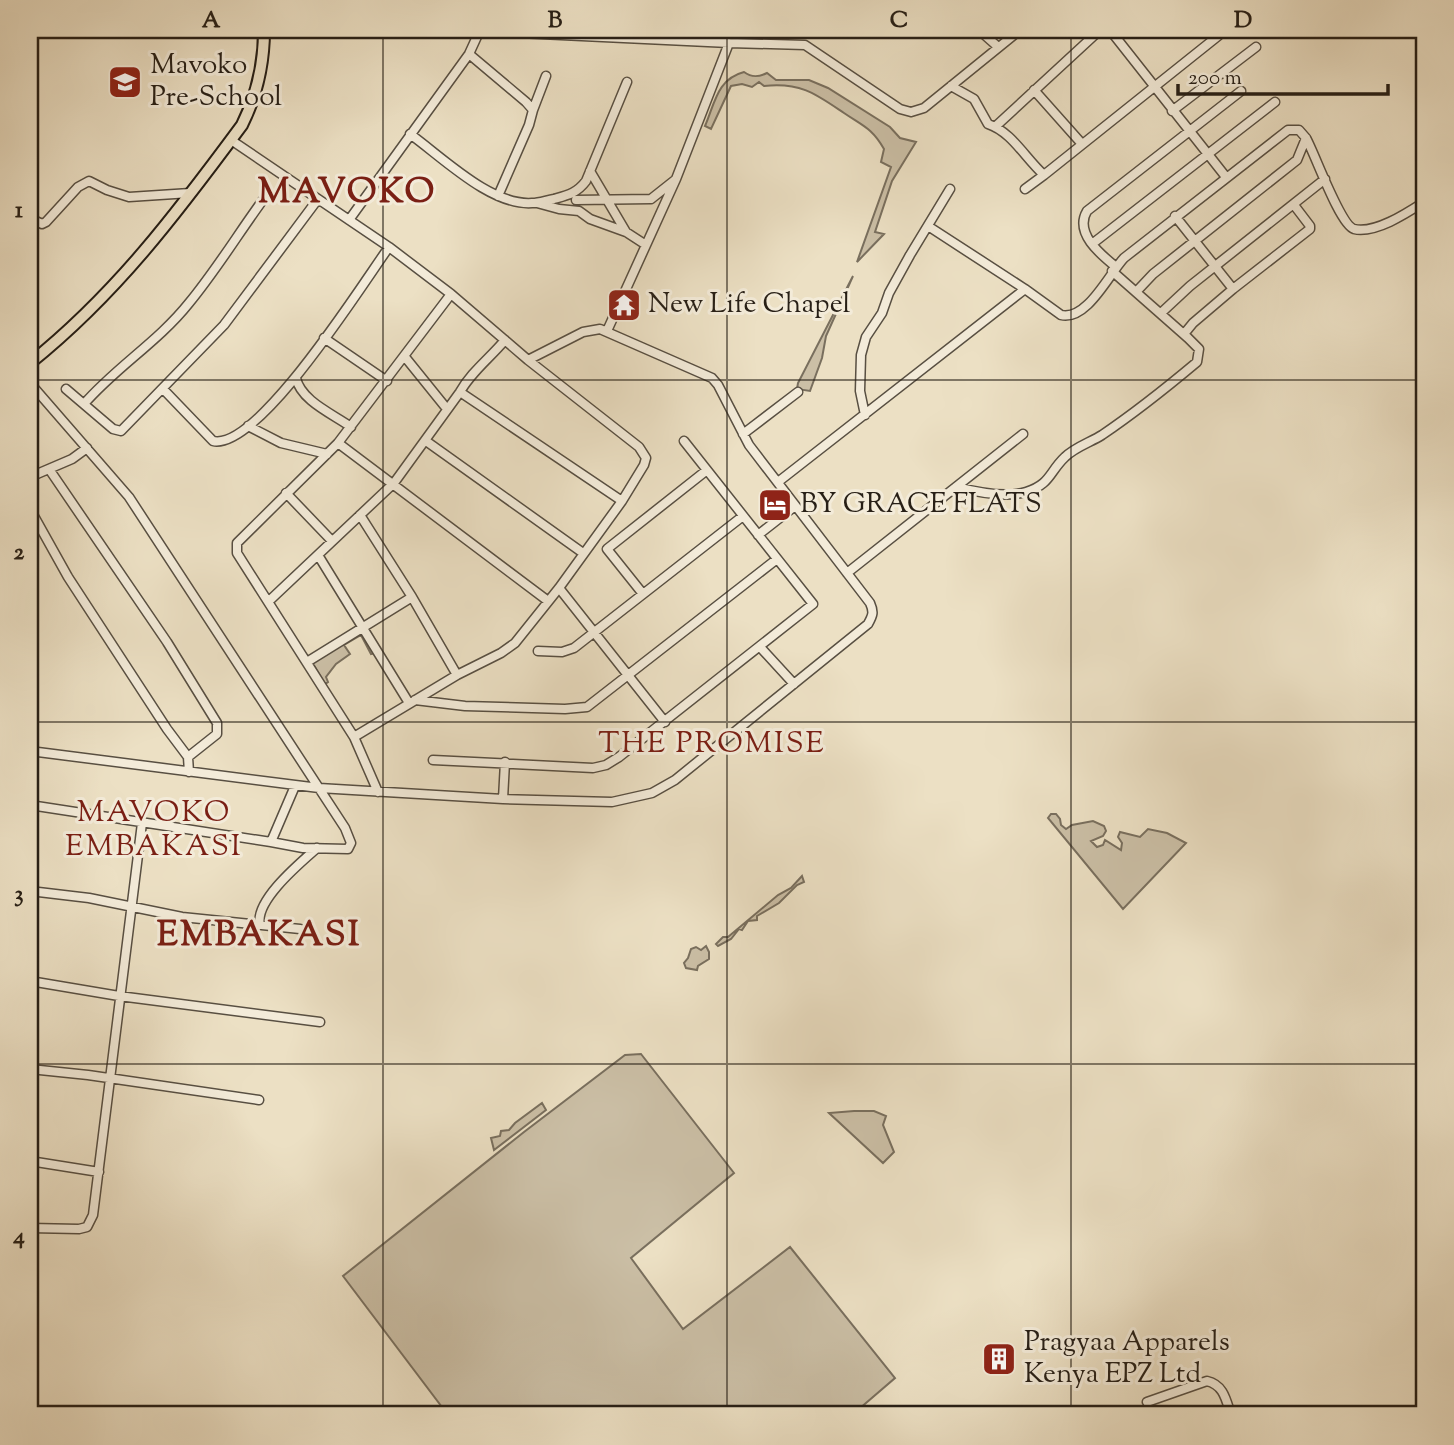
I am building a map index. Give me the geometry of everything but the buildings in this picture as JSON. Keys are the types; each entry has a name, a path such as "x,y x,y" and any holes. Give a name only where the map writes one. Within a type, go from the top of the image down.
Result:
{"main road":[{"path":"30,363 118,283 231,140 252,105 258,85 264,30"}],"street":[{"path":"644,40 648,30"},
{"path":"979,30 997,46"},
{"path":"349,220 469,54 480,31 632,35 644,40 805,45 904,112 916,112 1020,30"},
{"path":"996,126 1100,30"},
{"path":"1110,30 1226,177"},
{"path":"1025,189 1218,36 1219,30"},
{"path":"607,331 676,179 729,43"},
{"path":"1172,111 1256,47"},
{"path":"469,54 533,110"},
{"path":"498,196 529,125 546,76"},
{"path":"575,211 577,196 590,172 627,82"},
{"path":"951,86 974,99 988,124 996,126 1044,175"},
{"path":"1034,90 1082,144"},
{"path":"956,487 1012,494 1024,493 1038,487 1049,479 1065,457 1151,401 1197,362 1199,349 1136,292 1099,253 1084,229 1083,220 1087,211 1241,91"},
{"path":"1092,244 1275,102"},
{"path":"928,226 1067,317 1091,303 1114,269 1175,216 1288,130 1298,130 1306,138 1345,223 1356,229 1366,229 1392,221 1424,202"},
{"path":"410,135 470,179 511,201 536,202 577,196 651,199 676,179"},
{"path":"1136,292 1153,274 1297,160 1306,138"},
{"path":"231,140 389,247 451,294 644,453 644,465 622,501 515,643 354,737"},
{"path":"590,172 626,232"},
{"path":"1161,313 1166,306 1325,179"},
{"path":"30,218 42,224 46,222 78,187 89,181 129,197 190,194"},
{"path":"865,415 860,391 866,337 950,189"},
{"path":"84,404 122,365 151,344 189,303 268,193"},
{"path":"65,389 118,432 224,325 318,198"},
{"path":"536,202 575,211 626,232 646,246"},
{"path":"1184,334 1233,289 1310,229 1294,205"},
{"path":"1175,216 1233,289"},
{"path":"163,389 213,441 223,441 248,426 265,413 296,378 389,247"},
{"path":"778,482 1025,289"},
{"path":"378,792 354,737 237,554 237,543 338,443 451,294"},
{"path":"30,751 295,786 503,799 612,802 652,793 675,779 869,624 874,611 870,603 743,435 718,385 712,379 607,331 592,329 528,360"},
{"path":"324,338 387,381"},
{"path":"269,601 394,484 468,378 484,365 505,340"},
{"path":"405,357 447,409"},
{"path":"296,378 298,387 306,395 351,427"},
{"path":"30,383 129,497 345,828 351,844 348,849 317,848 30,805"},
{"path":"460,392 622,501"},
{"path":"743,435 797,392"},
{"path":"248,426 281,443 327,454"},
{"path":"847,573 1023,434"},
{"path":"426,441 583,553"},
{"path":"433,760 600,767 613,762 813,604 684,441"},
{"path":"338,443 548,601"},
{"path":"30,477 72,459 88,448"},
{"path":"49,469 167,642 217,723 217,734 188,757"},
{"path":"643,594 607,549 707,470"},
{"path":"286,493 332,541"},
{"path":"758,535 795,506"},
{"path":"30,509 68,577 188,757 189,772"},
{"path":"360,515 457,675"},
{"path":"538,651 568,651 743,516"},
{"path":"318,555 412,701"},
{"path":"412,701 465,706 580,709 593,704 777,559"},
{"path":"559,588 665,722"},
{"path":"307,662 412,597"},
{"path":"760,647 794,684"},
{"path":"503,799 505,762"},
{"path":"271,842 295,786"},
{"path":"30,1228 67,1230 87,1227 93,1215 142,822"},
{"path":"260,925 258,918 264,904 294,868 317,848"},
{"path":"30,891 89,898 182,917 300,929"},
{"path":"30,981 119,996 320,1022"},
{"path":"30,1069 260,1100"},
{"path":"30,1161 99,1172"},
{"path":"1147,1402 1207,1381 1215,1383 1222,1391 1231,1415"}],"shaded area":[{"path":"744,72 756,76 767,73 776,80 809,80 828,88 890,127 900,138 916,142 892,181 875,232 884,234 857,262 891,167 881,162 884,149 867,128 816,95 798,88 764,86 759,82 752,87 742,84 731,86 711,129 705,126 722,86 735,75"},
{"path":"853,276 826,336 822,358 810,391 797,389 798,383"},
{"path":"362,632 375,653 371,654 361,635 344,645 350,654 336,664 326,677 328,682 325,684 312,662"},
{"path":"1051,814 1056,814 1066,829 1072,825 1093,821 1104,826 1106,831 1103,836 1091,841 1097,847 1103,845 1105,840 1121,850 1122,843 1118,837 1120,832 1140,837 1148,829 1167,833 1186,843 1123,909 1048,818"},
{"path":"802,876 804,882 797,885 779,903 757,916 757,920 748,921 731,939 718,946 716,944 778,895 791,888"},
{"path":"706,946 709,959 698,966 697,970 686,968 684,963 691,949 696,947 701,950"},
{"path":"641,1054 734,1173 631,1258 683,1329 790,1247 895,1378 852,1415 448,1415 343,1276 625,1055"},
{"path":"542,1103 546,1110 494,1150 491,1138 500,1136 501,1131 509,1130"},
{"path":"874,1111 886,1116 883,1125 894,1152 883,1163 829,1113"}],"place":[{"name":"Mavoko Pre-School","path":"125,82"},
{"name":"New Life Chapel","path":"624,305"},
{"name":"BY GRACE FLATS","path":"775,505"},
{"name":"Pragyaa Apparels Kenya EPZ Ltd","path":"999,1359"}],"district":[{"name":"MAVOKO","path":"347,193"},
{"name":"THE PROMISE","path":"712,744"},
{"name":"MAVOKO EMBAKASI","path":"154,830"},
{"name":"EMBAKASI","path":"259,936"}]}
